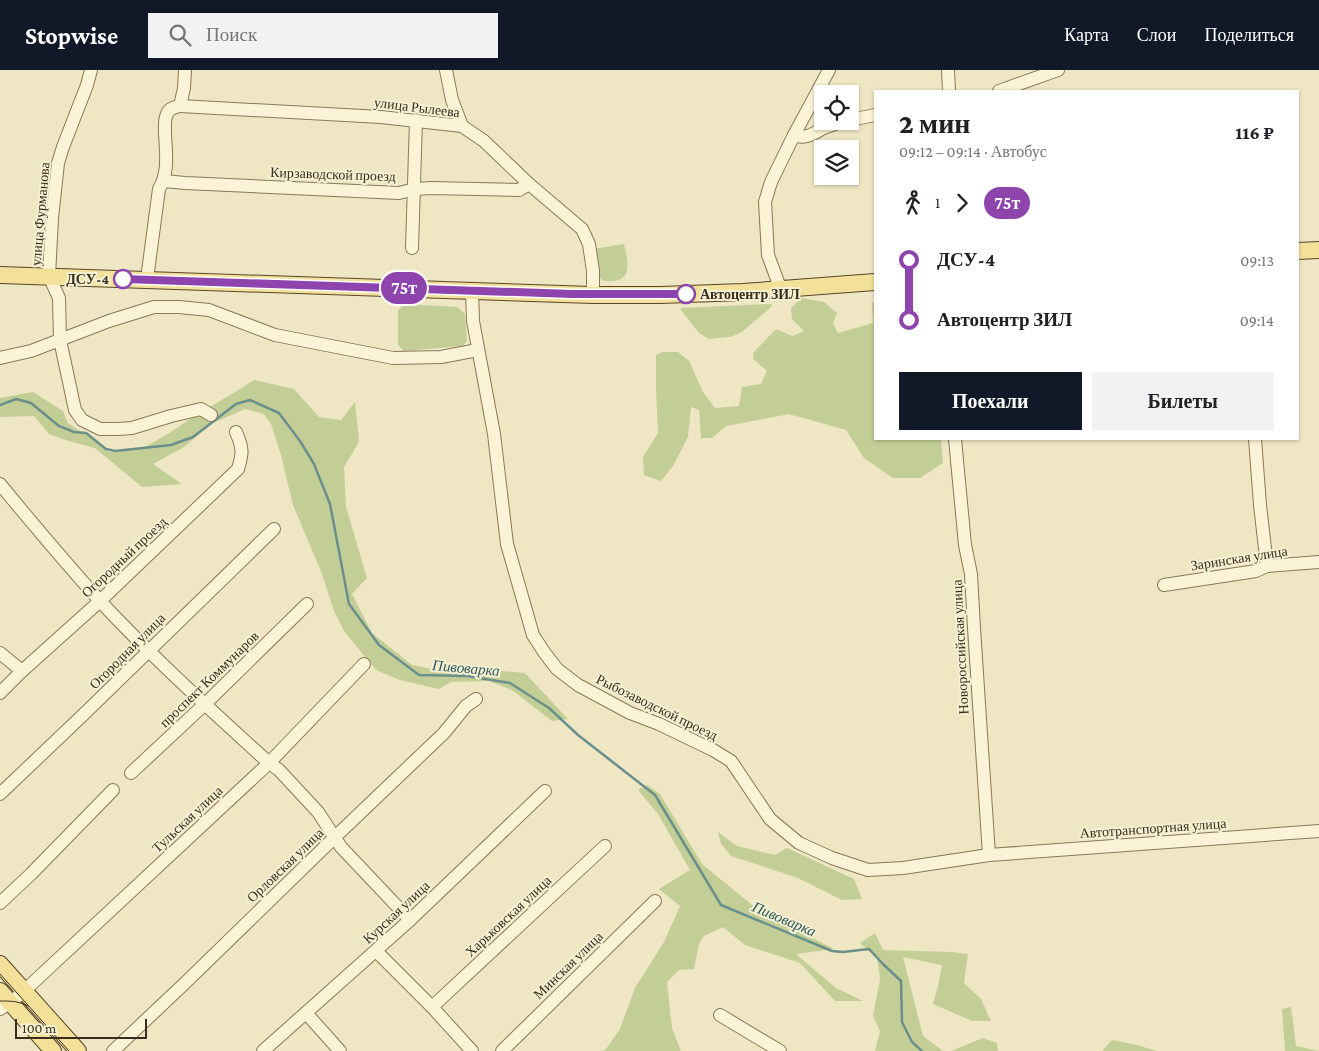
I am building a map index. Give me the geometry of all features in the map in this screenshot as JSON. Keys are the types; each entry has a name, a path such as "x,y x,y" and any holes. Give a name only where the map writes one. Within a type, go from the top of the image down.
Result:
{"main road":[{"path":"1299,251 1319,250"},
{"path":"0,275 593,295 694,294 781,290 874,282"},
{"path":"0,964 78,1051"},
{"path":"3,1001 53,1051"}],"street":[{"name":"улица Фурманова","path":"49,276 52,218 58,162 88,85 91,70"},
{"path":"147,279 159,189 164,181 166,168 165,122 167,113 171,108 180,106 185,70"},
{"path":"446,70 452,100 462,126"},
{"path":"781,290 768,255 765,202 771,182 829,70"},
{"path":"948,70 949,90"},
{"path":"1002,90 1058,70"},
{"name":"улица Рылеева","path":"180,106 416,120 462,126 484,141 529,184 582,229 589,244 593,271 593,295"},
{"path":"859,118 874,115"},
{"path":"412,248 416,120"},
{"path":"794,135 806,137 820,130"},
{"name":"Кирзаводской проезд","path":"164,181 399,193 415,189 432,188 519,190 529,184"},
{"path":"49,276 59,298 60,340 75,410 82,420 100,429 132,428 202,409 211,414"},
{"name":"Рыбозаводской проезд","path":"472,290 473,321 494,434 507,544 533,635 557,669 578,685 630,713 659,724 714,750 731,761 770,819 799,843 832,858 868,870 903,868 989,855"},
{"path":"0,358 31,351 109,321 154,307 209,310 275,335 394,358 441,357 478,350"},
{"name":"Огородный проезд","path":"0,693 100,601 238,469 242,456 242,444 236,432"},
{"name":"Новороссийская улица","path":"955,440 965,545 971,574 989,855"},
{"path":"1255,440 1267,566"},
{"path":"0,484 44,538 100,601 205,704 279,770 318,812 340,847 410,920"},
{"name":"Огородная улица","path":"0,794 274,529"},
{"name":"Заринская улица","path":"1164,585 1256,570 1267,566 1319,562"},
{"name":"проспект Коммунаров","path":"131,774 306,604"},
{"path":"0,653 22,671"},
{"name":"Тульская улица","path":"3,1001 24,991 269,763 364,664"},
{"name":"Орловская улица","path":"112,1051 444,734 466,706 476,698"},
{"path":"0,903 113,790"},
{"name":"Курская улица","path":"264,1051 410,920 545,791"},
{"name":"Автотранспортная улица","path":"989,855 1319,831"},
{"name":"Харьковская улица","path":"432,1007 605,846"},
{"name":"Минская улица","path":"502,1051 655,901"},
{"path":"376,951 432,1007 472,1051"},
{"path":"0,987 16,986 24,991"},
{"path":"306,1014 340,1051"},
{"path":"720,1014 780,1051"}],"green space":[{"path":"624,244 628,267 624,276 611,281 603,280 598,276 593,249"},
{"path":"801,298 824,302 837,313 833,323 838,333 873,323 872,303 874,302 874,440 941,440 943,463 920,478 893,478 864,458 846,430 789,414 726,426 712,438 701,438 699,410 691,407 688,437 673,466 661,481 644,475 643,457 658,433 656,355 662,352 678,352 689,361 703,392 715,408 739,406 742,387 761,384 767,371 753,359 754,352 776,329 792,336 804,331 792,319 791,308"},
{"path":"405,304 457,307 465,314 467,341 463,346 404,351 398,345 398,310"},
{"path":"771,304 771,307 742,332 730,337 709,339 699,333 681,310 681,308"},
{"path":"254,380 294,389 319,417 341,420 355,402 359,442 344,467 346,507 367,578 352,594 372,633 412,665 438,670 481,669 525,673 568,719 552,721 512,690 489,681 451,682 439,689 400,680 376,670 344,631 334,611 322,574 293,505 281,455 271,424 264,414 245,409 213,423 184,447 153,464 182,484 142,487 95,448 49,434 34,416 0,417 0,398 33,392 63,411 68,423 109,452 143,448"},
{"path":"647,785 660,794 702,864 757,909 834,949 796,954 836,988 863,1001 835,1001 800,963 745,945 723,927 704,936 699,944 694,969 679,970 667,982 672,1028 681,1051 603,1051 620,1029 635,988 664,942 680,906 659,889 690,870 658,814 638,790"},
{"path":"718,832 737,846 775,855 787,848 854,879 862,899 842,900 798,878 731,856 721,844"},
{"path":"875,933 883,950 968,954 964,983 981,999 991,1021 972,1021 933,1004 942,965 903,957 923,1036 943,1051 875,1051 880,1031 873,1016 880,979 877,958 860,943"},
{"path":"1291,1007 1296,1046 1319,1051 1285,1051 1282,1009"},
{"path":"983,1038 997,1043 998,1051 951,1051"},
{"path":"1112,1040 1137,1045 1157,1051 1102,1051"}],"waterway":[{"name":"Пивоварка","path":"0,405 16,399 31,403 59,426 74,432 86,433 106,449 115,451 171,445 193,437 236,404 250,400 279,413 314,464 330,504 349,604 379,645 419,675 467,676 510,683 549,708 578,735 655,795 721,905 832,951 843,952 869,949 901,981 902,1022 912,1042 922,1051"}],"tram line":[{"path":"0,974 69,1051"},
{"path":"0,1001 18,1002 28,1006"}],"bus line":[{"name":"75т","path":"123,279 572,294 686,294"}],"place":[{"name":"ДСУ-4","path":"123,279"},
{"name":"Автоцентр ЗИЛ","path":"686,294"}]}
